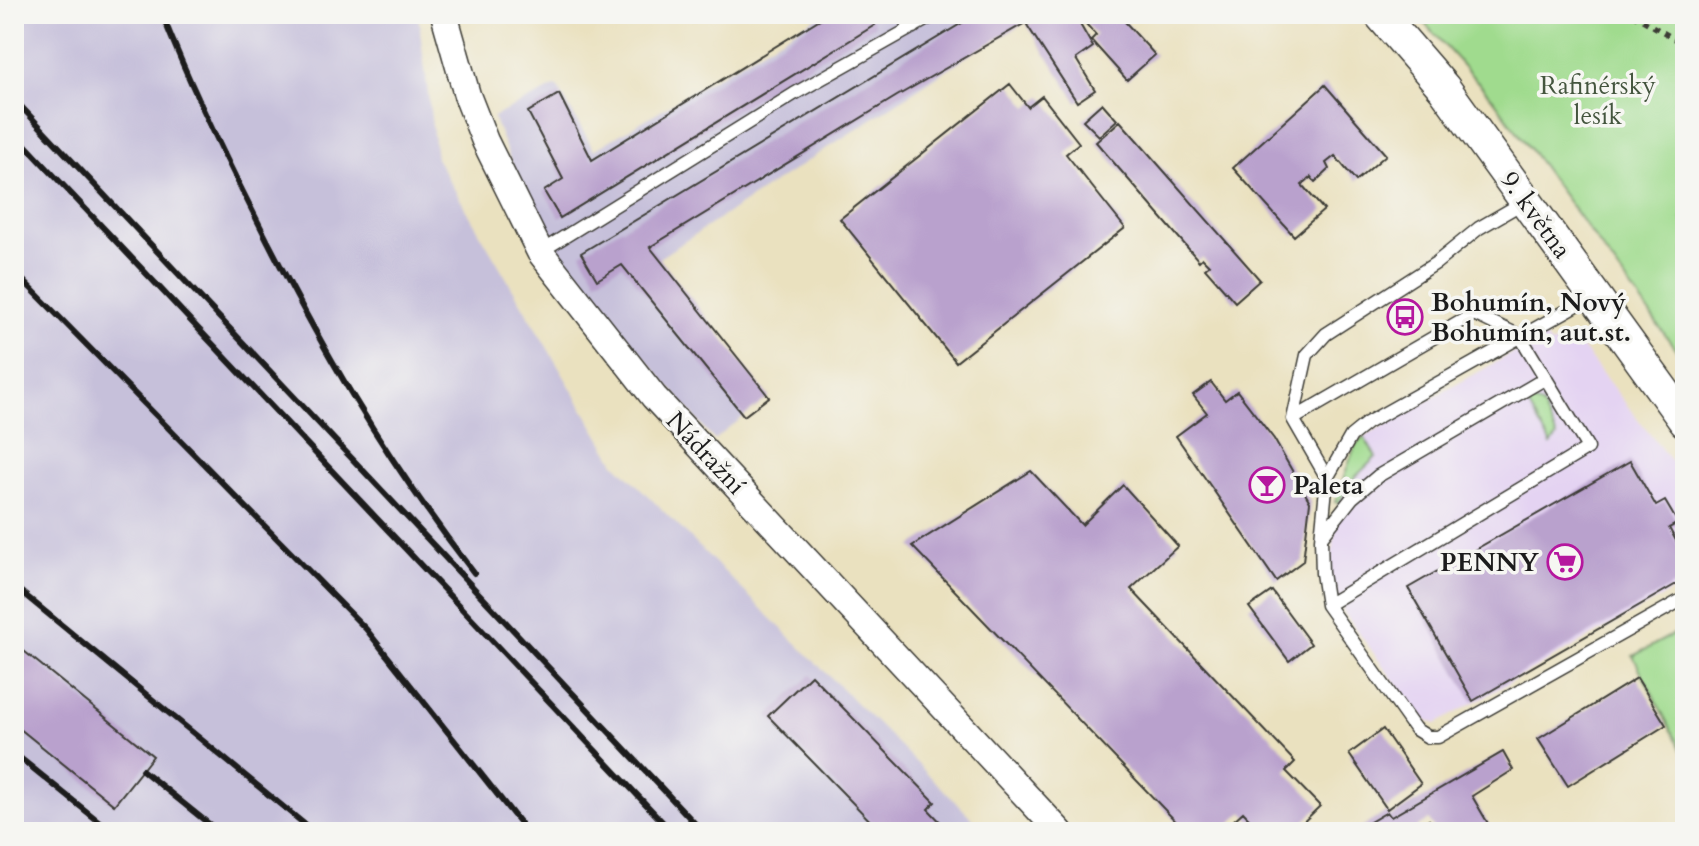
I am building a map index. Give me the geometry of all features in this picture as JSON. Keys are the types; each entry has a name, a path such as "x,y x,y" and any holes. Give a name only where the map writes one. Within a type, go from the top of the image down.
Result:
{"street":[{"name":"Nádražní","path":"444,14 467,95 485,141 540,252 654,397 1060,832"},
{"name":"9. května","path":"1380,14 1444,88 1685,421"}],"lane":[{"path":"899,14 914,27"},
{"path":"540,252 794,94 936,14"},
{"path":"1327,478 1293,419 1307,355 1326,334 1436,263 1479,228 1527,201"},
{"path":"1593,295 1367,423 1351,436 1327,478 1321,539 1327,605 1415,729 1428,737 1438,737 1685,598"},
{"path":"1293,419 1474,314 1520,336 1588,448 1327,605"},
{"path":"1321,539 1352,498 1378,476 1546,378"}],"path":[{"path":"1632,14 1685,45"}],"shaded area":[{"path":"14,14 418,14 436,158 615,463 986,832 14,832"},
{"path":"822,14 1041,14 980,48 659,258 769,397 714,440 562,259 522,189 493,117 557,86 594,150"},
{"path":"1544,335 1551,345 1567,337 1575,339 1685,479 1685,584 1436,724 1421,718 1345,614 1329,575 1339,503 1349,483 1376,457 1364,437"}],"green space":[{"name":"Rafinérský lesík","path":"1416,14 1685,14 1685,216 1682,218 1685,223 1685,362 1494,100"},
{"path":"1527,403 1542,405 1557,437 1551,445"},
{"path":"1364,437 1376,457 1349,483 1339,503 1335,502 1355,446"},
{"path":"1685,628 1685,757 1633,656"}],"building":[{"path":"828,14 869,14 875,25 560,218 544,191 563,179 528,112 559,94 592,160"},
{"path":"977,14 1041,14 897,96 650,247 769,397 744,416 622,265 597,280 581,253"},
{"path":"1045,14 1074,14 1093,47 1076,59 1095,90 1077,102 1027,25"},
{"path":"1077,14 1118,14 1155,55 1127,80 1091,40 1096,35"},
{"path":"1010,84 1028,107 1042,96 1079,143 1066,154 1125,228 956,362 840,219"},
{"path":"1325,85 1386,155 1356,181 1335,156 1326,163 1329,169 1315,182 1311,177 1302,185 1324,210 1294,236 1233,168"},
{"path":"1102,103 1117,120 1099,136 1083,120"},
{"path":"1120,121 1260,280 1235,302 1205,268 1209,265 1202,258 1199,261 1096,142"},
{"path":"1211,382 1225,400 1237,391 1274,439 1310,502 1303,561 1276,581 1176,436 1207,413 1193,395"},
{"path":"1630,461 1656,506 1665,501 1678,523 1669,528 1685,557 1685,579 1473,701 1408,588"},
{"path":"1031,471 1082,525 1123,485 1178,546 1131,589 1295,762 1286,771 1320,806 1293,832 1262,832 1243,812 1221,832 1186,832 912,546"},
{"path":"1272,591 1311,644 1289,661 1249,607"},
{"path":"14,643 153,756 114,805 14,724"},
{"path":"811,675 935,802 928,809 950,832 881,832 768,716"},
{"path":"1637,678 1666,725 1568,786 1538,739"},
{"path":"1383,729 1421,784 1387,809 1349,754"},
{"path":"1503,752 1513,770 1472,796 1493,832 1436,832 1429,820 1410,832 1353,832 1387,812 1391,817"}],"railway":[{"path":"162,14 229,163 328,353 410,486 474,573"},
{"path":"14,99 703,832"},
{"path":"14,133 672,832"},
{"path":"14,271 366,629 527,832"},
{"path":"14,586 314,832"},
{"path":"14,753 112,832"},
{"path":"142,770 219,832"}],"place":[{"name":"Bohumín, Nový Bohumín, aut.st.","path":"1405,317"},
{"name":"Paleta","path":"1267,485"},
{"name":"PENNY","path":"1565,562"}]}
